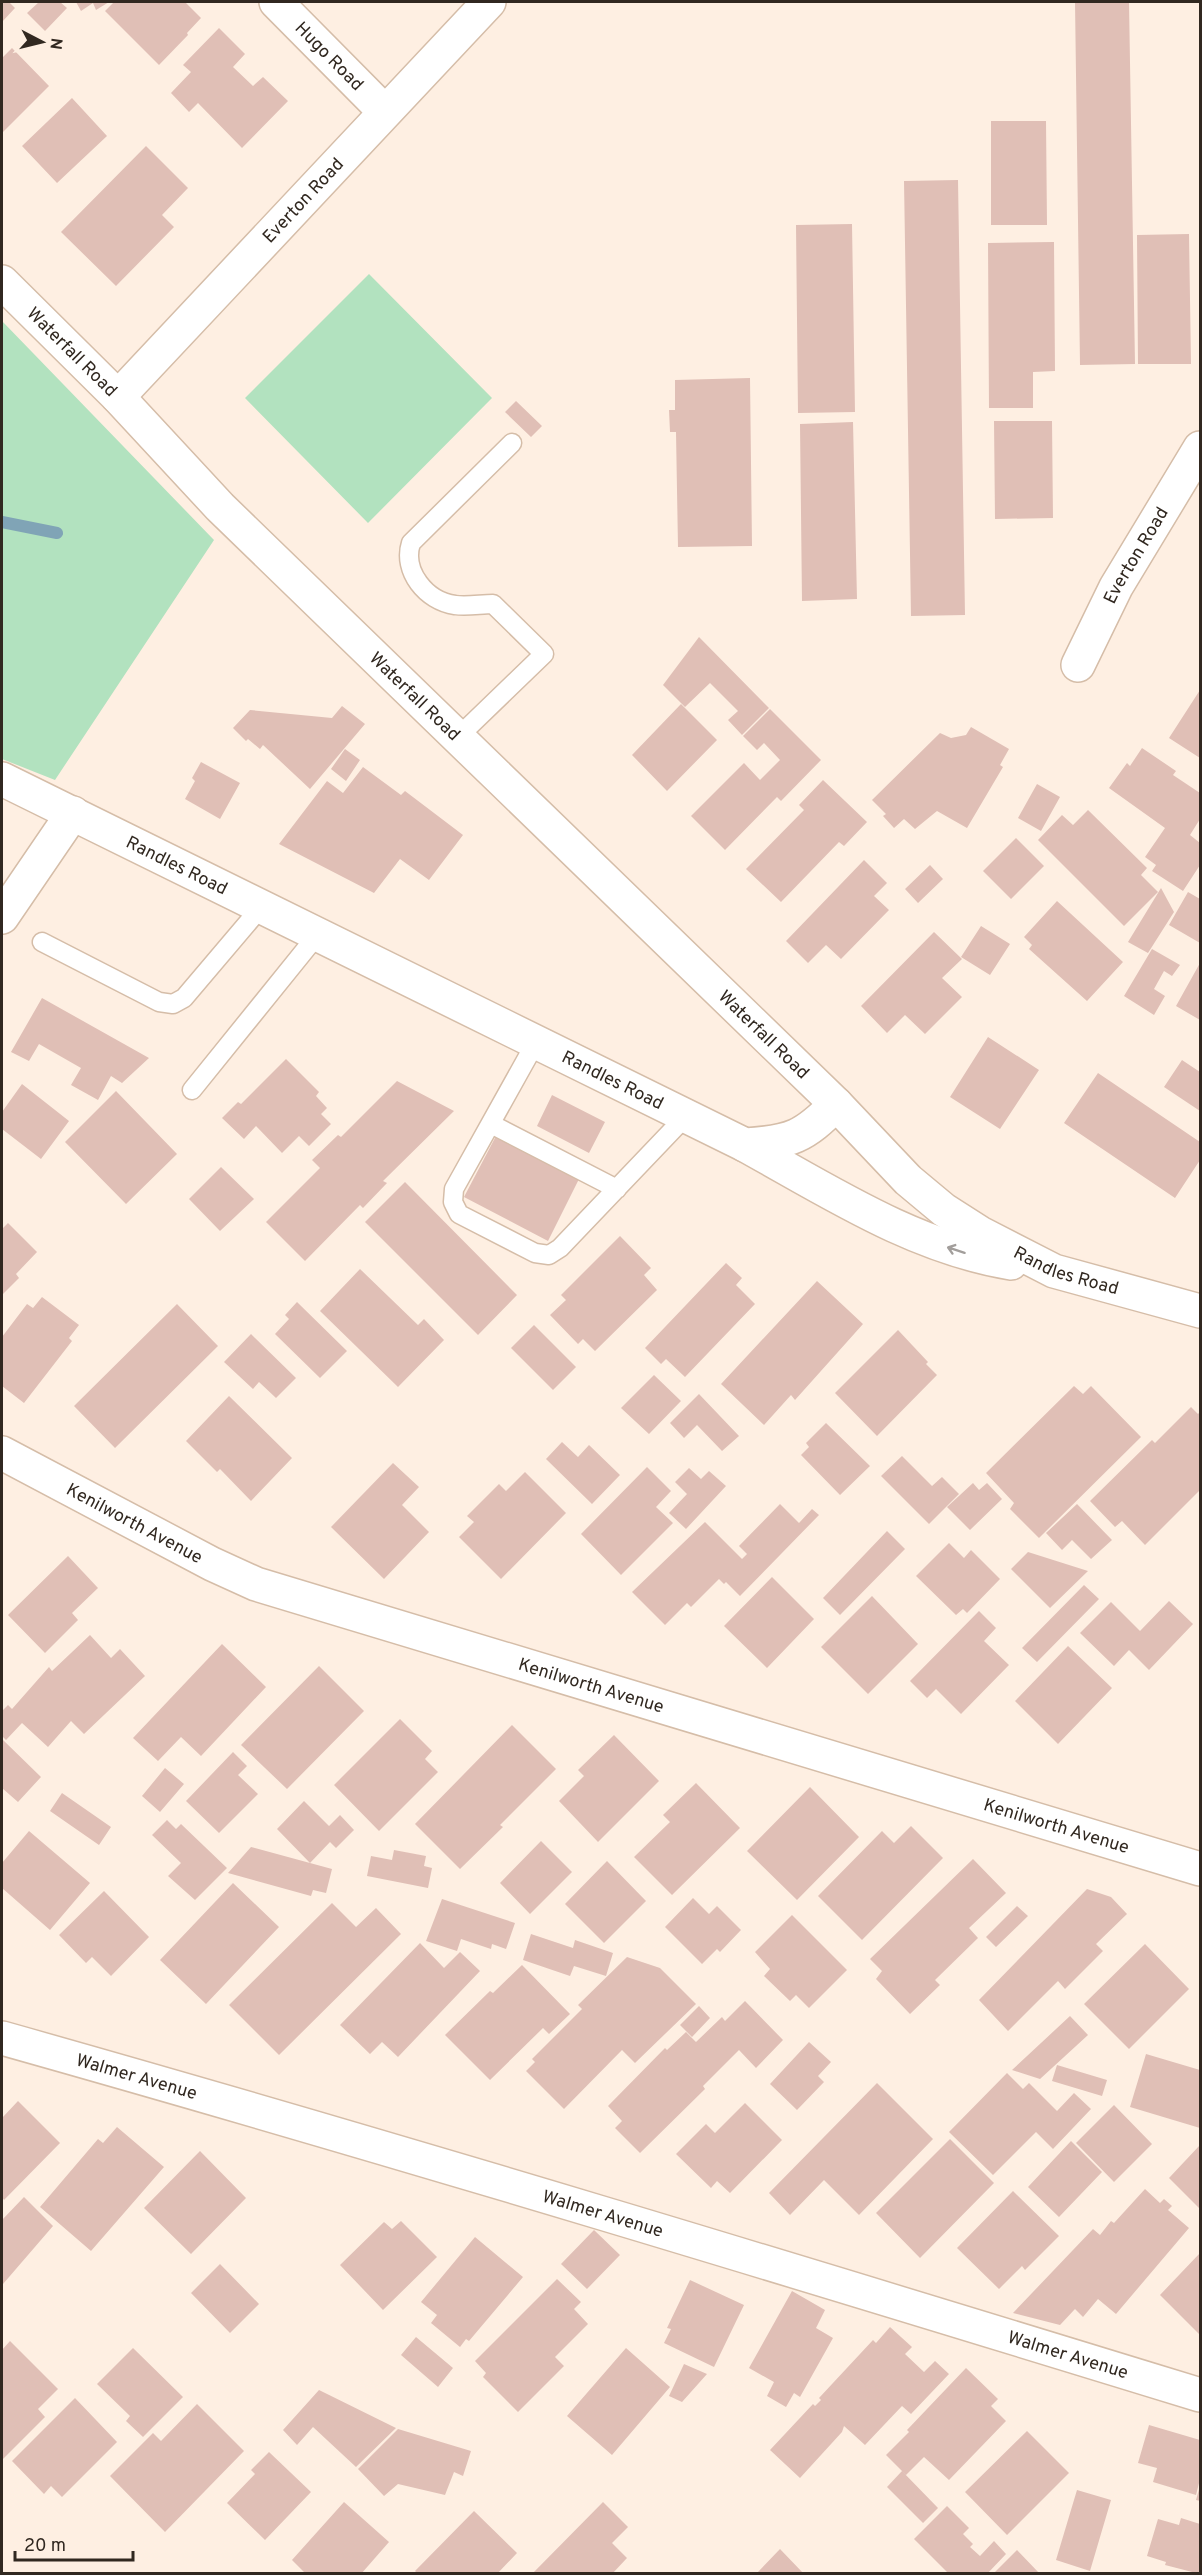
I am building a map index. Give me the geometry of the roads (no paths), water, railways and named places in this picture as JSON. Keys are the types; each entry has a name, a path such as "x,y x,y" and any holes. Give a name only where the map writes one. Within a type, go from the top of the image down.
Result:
{"street":[{"name":"Hugo Road","path":"276,2 384,111"},
{"name":"Everton Road","path":"118,397 384,111 489,2"},
{"name":"Waterfall Road","path":"2,282 118,397 220,507 836,1104"},
{"name":"Everton Road","path":"1078,665 1116,587 1200,448"},
{"name":"Randles Road","path":"2,778 746,1145 890,1224 931,1242 987,1259 1054,1270 1200,1311"},
{"path":"2,917 73,813"},
{"path":"746,1145 789,1140 814,1126 836,1104"},
{"name":"Randles Road","path":"836,1104 908,1180 944,1210 980,1233 1054,1270"},
{"name":"Kenilworth Avenue","path":"2,1453 212,1564 256,1584 1200,1869"},
{"name":"Walmer Avenue","path":"2,2038 676,2234 1200,2395"}],"lane":[{"path":"457,738 544,654 493,604 454,605 433,597 417,581 407,555 411,543 512,444"},
{"path":"42,942 159,1002 173,1004 184,998 262,906"},
{"path":"192,1090 318,934"},
{"path":"536,1042 454,1189 453,1202 459,1214 536,1253 549,1255 560,1248 686,1116"},
{"path":"490,1124 617,1189"}],"waterway":[{"path":"2,522 57,533"}]}
